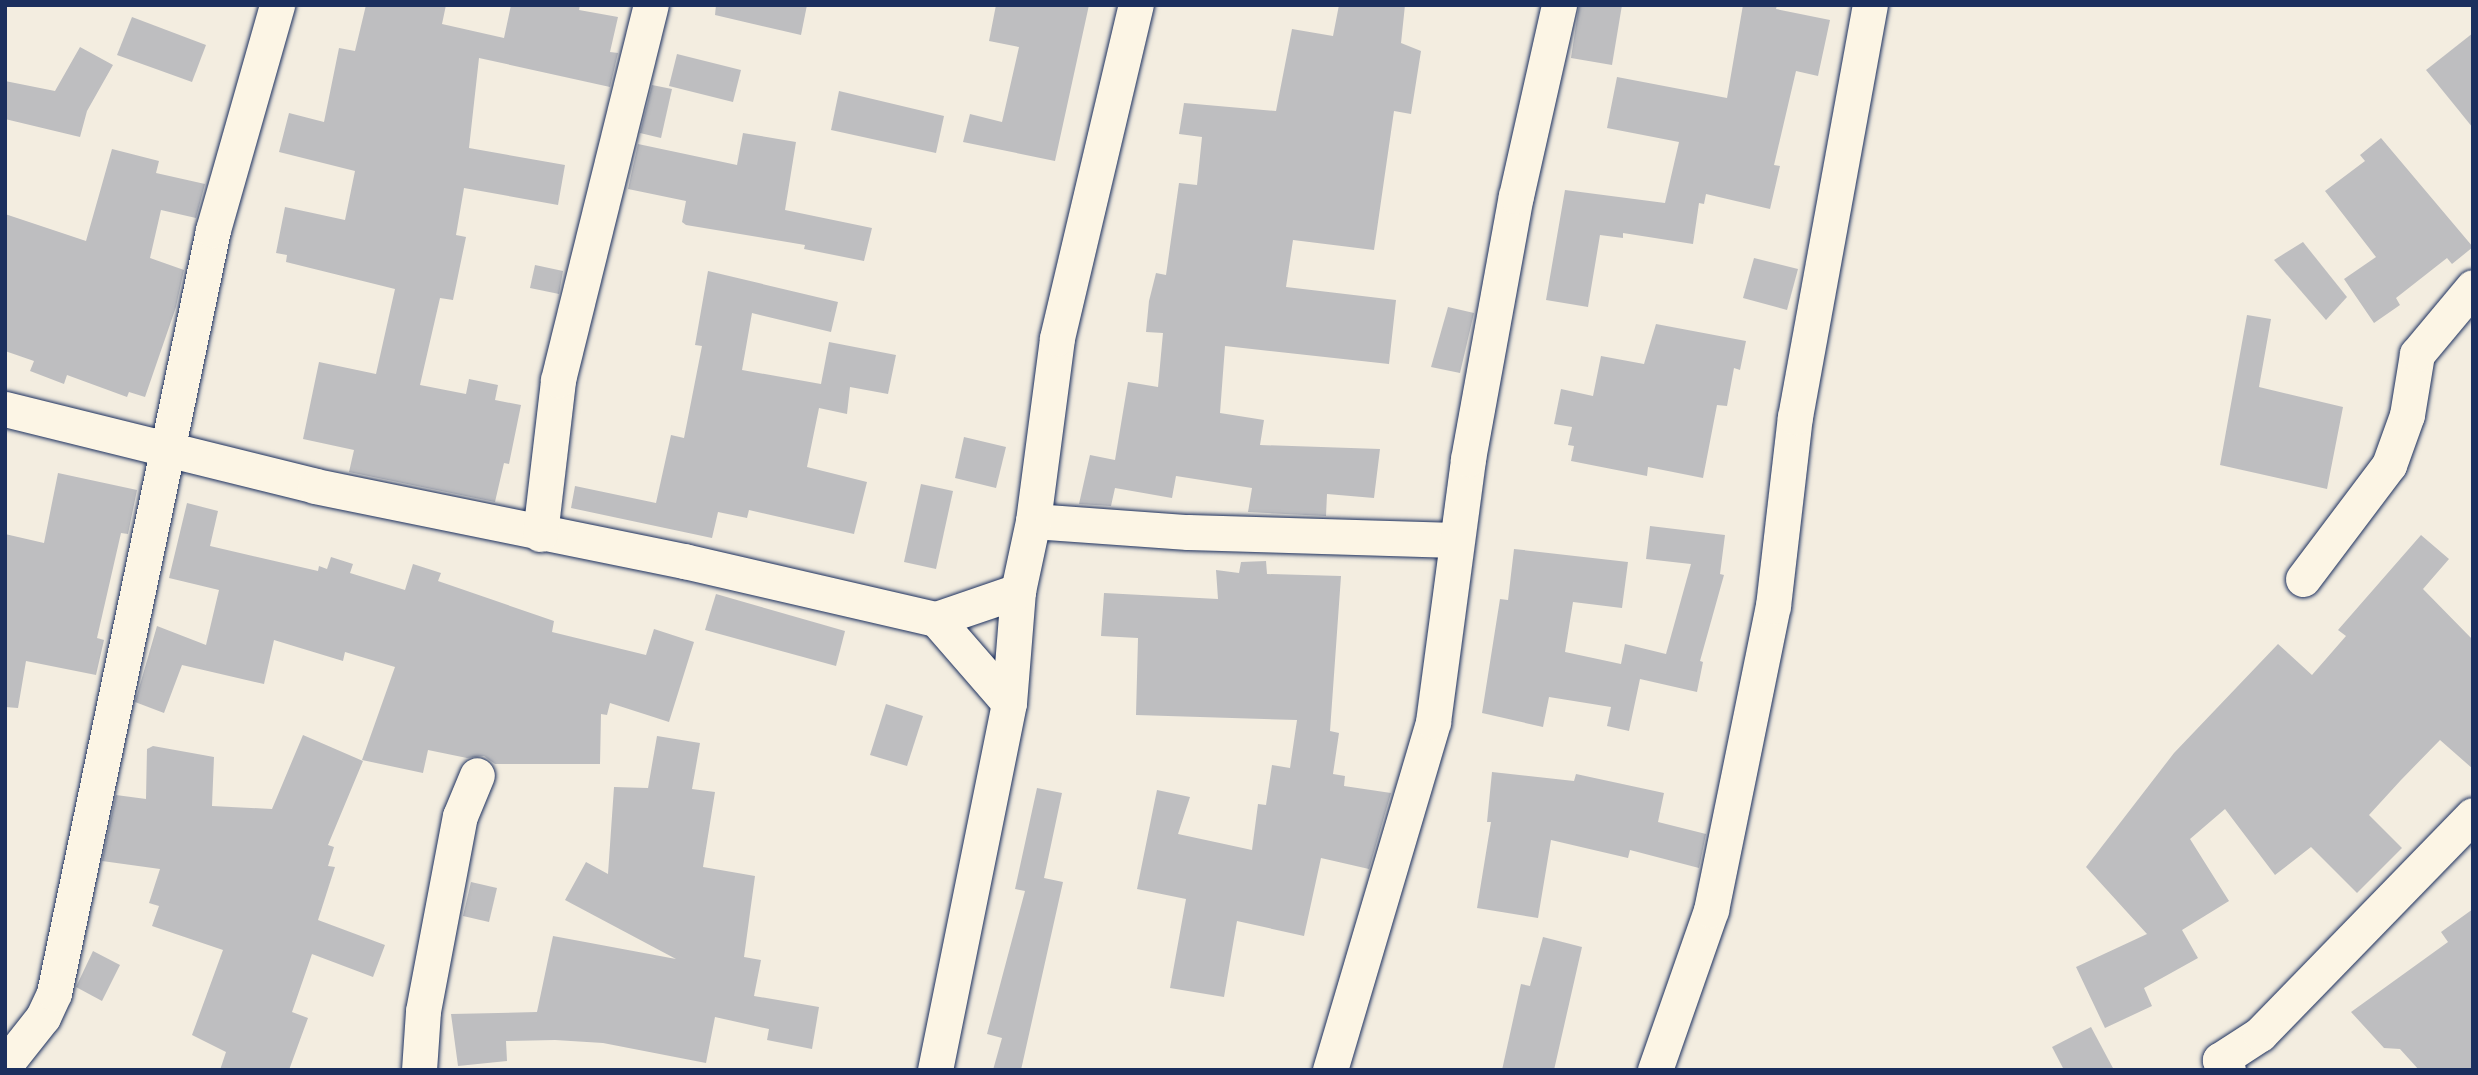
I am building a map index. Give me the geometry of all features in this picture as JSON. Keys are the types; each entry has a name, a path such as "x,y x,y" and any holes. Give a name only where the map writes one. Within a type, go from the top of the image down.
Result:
{"street":[{"path":"5,1065 43,1017 54,993 123,654 170,451 213,230 276,5"},
{"path":"540,534 558,380 650,5"},
{"path":"935,1070 1009,703 1018,591 1033,521 1057,338 1136,5"},
{"path":"1330,1070 1433,722 1456,540 1516,196 1559,5"},
{"path":"1655,1070 1710,910 1773,606 1795,417 1870,5"},
{"path":"2302,579 2389,466 2407,415 2417,354 2473,287"},
{"path":"5,409 170,451 540,534 684,561 936,619 1018,591"},
{"path":"1033,521 1188,532 1456,540"},
{"path":"936,619 1009,703"},
{"path":"419,1070 423,1011 460,817 477,775"},
{"path":"2219,1066 2260,1034 2473,815"}],"building":[{"path":"366,5 446,5 442,24 504,38 511,5 580,5 579,10 618,17 610,52 618,53 610,87 479,58 469,148 565,165 558,205 464,188 456,235 466,237 453,300 440,298 420,385 466,394 469,379 498,385 495,400 521,405 509,464 504,463 495,502 349,472 354,450 303,439 319,362 376,374 395,289 286,262 287,255 276,253 285,207 345,220 355,171 279,152 289,113 324,122 339,48 355,51"},
{"path":"716,5 807,5 801,35 715,15"},
{"path":"996,5 1089,5 1055,161 963,142 970,114 1002,122 1019,47 989,41"},
{"path":"1339,5 1405,5 1401,43 1421,51 1411,114 1394,111 1374,250 1293,240 1286,287 1396,300 1389,364 1225,346 1220,413 1264,420 1260,445 1380,449 1374,498 1327,494 1326,516 1248,512 1252,488 1176,476 1172,498 1115,488 1111,506 1079,504 1090,455 1115,460 1128,382 1158,387 1163,333 1146,332 1149,301 1156,273 1166,275 1179,183 1197,185 1202,137 1179,134 1184,103 1276,111 1292,29 1333,36"},
{"path":"1579,5 1622,5 1612,65 1571,58"},
{"path":"1743,5 1777,5 1776,9 1830,20 1818,76 1796,71 1774,165 1780,166 1770,209 1706,194 1704,204 1699,203 1693,244 1623,233 1623,238 1600,235 1588,307 1546,300 1565,190 1665,203 1679,142 1607,128 1617,77 1727,98"},
{"path":"132,17 206,45 192,82 117,55"},
{"path":"2473,33 2473,128 2426,70"},
{"path":"80,47 113,65 87,111 80,137 5,119 5,81 55,91"},
{"path":"677,54 741,70 733,102 669,86"},
{"path":"652,85 672,89 661,138 640,133"},
{"path":"839,91 944,116 936,153 831,130"},
{"path":"743,133 796,142 785,210 872,228 864,261 804,249 805,245 686,225 682,222 686,201 628,189 638,144 737,165"},
{"path":"2381,138 2473,247 2452,264 2447,258 2396,298 2400,305 2374,323 2344,279 2376,257 2325,191 2365,161 2360,155"},
{"path":"112,149 159,161 156,173 205,184 196,218 161,210 150,258 184,270 176,307 145,397 129,392 127,397 67,375 64,384 30,371 34,361 5,351 5,214 86,241"},
{"path":"2303,242 2347,297 2326,320 2274,260"},
{"path":"1754,258 1798,269 1787,310 1743,298"},
{"path":"535,265 563,271 559,294 530,288"},
{"path":"708,271 838,302 831,332 752,313 742,370 821,384 829,342 896,355 888,394 850,387 847,414 819,408 807,467 867,482 854,534 749,510 747,518 718,512 712,538 571,508 575,486 656,503 671,435 684,438 702,346 695,345"},
{"path":"1448,307 1474,313 1460,373 1431,367"},
{"path":"2247,315 2271,319 2259,387 2343,407 2327,489 2220,465"},
{"path":"1656,324 1746,341 1740,370 1734,368 1727,406 1717,405 1703,478 1648,467 1647,476 1571,461 1574,446 1568,445 1572,427 1554,424 1561,389 1593,396 1601,356 1644,364"},
{"path":"964,437 1006,447 996,488 955,478"},
{"path":"58,473 137,490 128,534 121,533 97,638 104,640 96,675 26,661 18,708 5,707 5,534 44,543"},
{"path":"921,484 953,491 936,569 904,562"},
{"path":"187,503 218,511 210,546 318,571 319,566 327,569 331,557 353,564 350,573 405,590 413,564 441,573 438,581 554,621 552,632 646,655 654,629 694,642 669,722 610,703 607,715 601,714 600,764 495,764 484,756 467,758 428,750 423,773 362,760 395,667 345,652 343,661 274,640 264,684 182,665 164,713 135,702 157,626 206,645 219,590 169,578"},
{"path":"1650,526 1725,535 1720,574 1724,575 1700,661 1703,662 1697,692 1640,679 1629,731 1607,726 1611,707 1549,697 1543,727 1482,713 1500,599 1508,600 1514,549 1628,562 1622,608 1573,602 1565,652 1621,664 1625,644 1666,654 1691,564 1646,559"},
{"path":"2421,535 2449,559 2423,589 2473,640 2473,769 2440,740 2401,780 2369,815 2402,848 2357,893 2311,847 2275,875 2225,809 2190,839 2229,901 2182,930 2198,958 2144,988 2152,1006 2105,1028 2076,967 2147,934 2086,867 2174,753 2278,644 2312,675 2346,636 2338,630"},
{"path":"1266,561 1267,574 1341,576 1330,731 1339,733 1333,774 1345,776 1344,786 1391,793 1369,869 1321,858 1304,936 1237,921 1224,997 1170,988 1186,899 1137,889 1157,790 1190,797 1178,834 1252,850 1258,804 1266,805 1272,765 1290,768 1297,720 1136,715 1138,638 1101,636 1104,593 1218,599 1216,570 1239,573 1241,562"},
{"path":"716,594 845,631 836,666 705,630"},
{"path":"886,704 923,716 907,766 870,755"},
{"path":"303,735 363,761 328,845 334,847 328,866 335,867 318,920 385,945 373,977 312,954 292,1012 308,1018 289,1070 220,1070 226,1052 192,1035 223,950 152,926 159,906 149,903 160,869 102,861 116,795 146,799 147,749 153,746 214,757 212,806 272,809"},
{"path":"657,736 700,743 692,789 715,792 703,867 755,876 744,957 761,960 754,996 819,1007 812,1049 767,1040 769,1029 715,1017 706,1063 603,1043 555,1040 506,1041 507,1061 458,1066 451,1014 537,1012 553,936 676,959 565,900 586,862 608,874 614,787 648,788"},
{"path":"1492,772 1574,781 1576,774 1664,793 1658,822 1706,834 1699,868 1630,850 1628,858 1551,840 1538,918 1477,908 1491,822 1487,822"},
{"path":"1037,788 1062,793 1044,878 1063,882 1021,1070 993,1070 1002,1038 987,1034 1025,891 1015,889"},
{"path":"471,882 497,888 489,922 463,916"},
{"path":"2473,909 2473,1070 2419,1070 2400,1049 2384,1048 2351,1012 2448,942 2441,932"},
{"path":"1543,937 1582,947 1554,1070 1502,1070 1521,984 1530,986"},
{"path":"93,951 120,965 102,1001 76,987"},
{"path":"2091,1027 2114,1070 2064,1070 2052,1047"}]}
